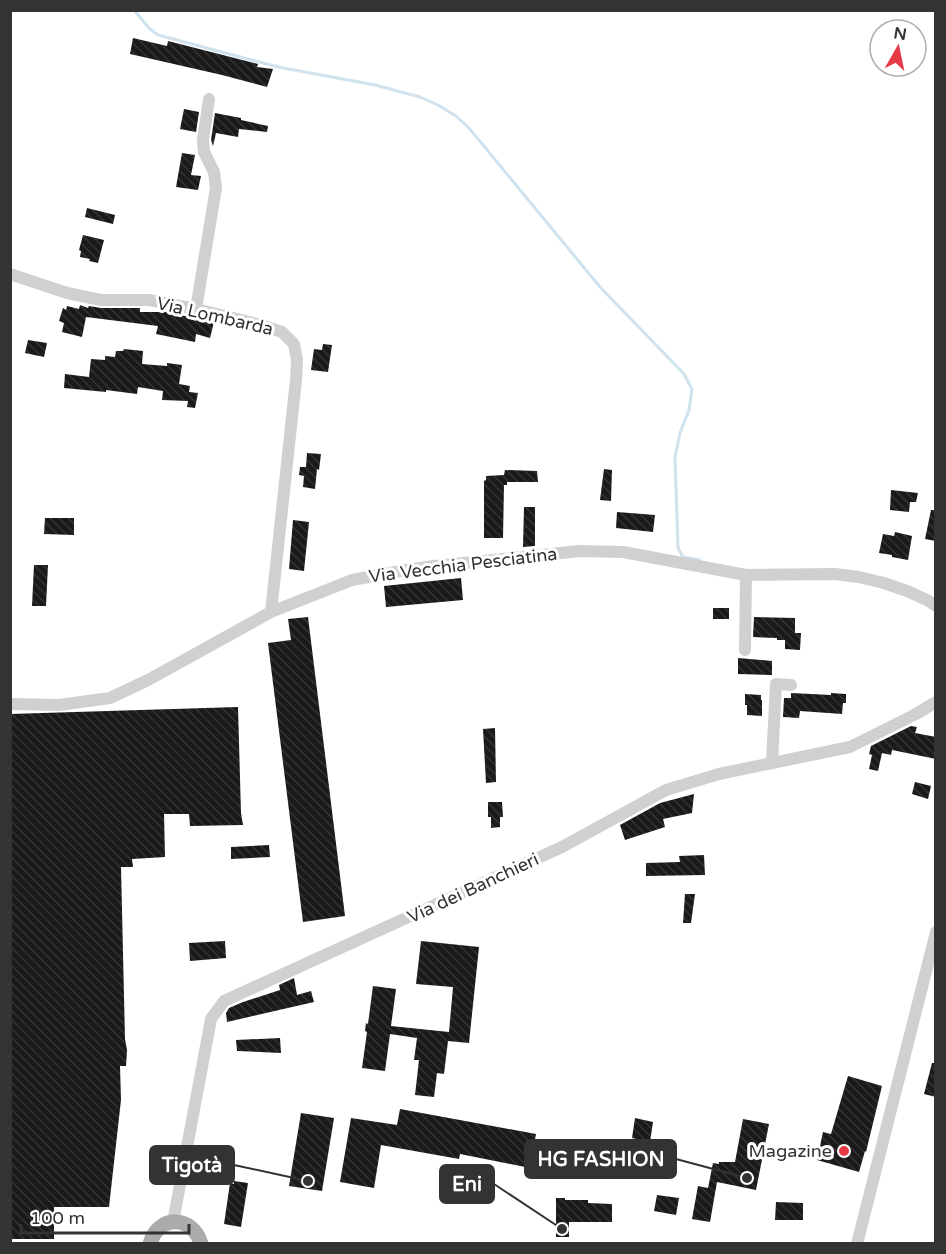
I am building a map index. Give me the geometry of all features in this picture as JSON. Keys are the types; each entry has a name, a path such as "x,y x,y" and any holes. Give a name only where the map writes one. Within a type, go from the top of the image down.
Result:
{"main road":[{"path":"150,1244 159,1228 173,1222 180,1222 194,1229 201,1244"}],"street":[{"path":"196,309 216,188 214,172 204,152 203,140 209,99"},
{"name":"Via Lombarda","path":"10,274 67,293 101,300 149,300 196,309 272,328 282,332 294,344 297,360 296,380 271,612"},
{"name":"Via Vecchia Pesciatina","path":"10,704 59,705 110,698 148,681 271,612 352,580 406,570 580,551 623,552 746,575 835,574 859,577 907,591 936,606"},
{"path":"745,650 746,575"},
{"path":"772,762 776,684 791,684"},
{"name":"Via dei Banchieri","path":"173,1222 212,1019 224,1001 562,847 666,790 719,774 850,747 936,702"},
{"path":"857,1244 936,932"}],"building":[{"path":"133,38 167,46 168,41 258,64 257,67 273,69 267,87 130,54"},
{"path":"184,109 199,112 196,132 180,129"},
{"path":"215,113 268,126 267,132 239,129 238,137 216,133 213,146 211,140"},
{"path":"182,153 195,155 191,175 201,176 198,190 176,187"},
{"path":"87,208 115,215 113,224 85,217"},
{"path":"83,235 104,240 98,263 80,257 81,251 79,250"},
{"path":"80,305 88,308 89,306 140,308 140,312 161,311 214,322 210,338 196,334 195,342 156,334 158,326 86,317 82,337 62,332 64,323 59,321 63,308 66,310 67,306 79,309"},
{"path":"28,340 47,343 44,357 25,353"},
{"path":"323,344 332,345 328,372 311,370 314,349 322,350"},
{"path":"124,349 143,351 142,364 182,365 179,384 190,386 189,392 198,393 195,408 187,407 188,401 162,400 163,391 138,387 137,394 64,388 65,374 89,377 91,359 105,360 105,356 115,357 116,351"},
{"path":"307,453 321,454 315,489 303,487 304,476 299,475 300,467 306,467"},
{"path":"604,469 612,470 611,501 600,500"},
{"path":"505,470 537,471 538,482 507,482 507,485 504,485 503,538 484,538 484,481 486,476 504,475"},
{"path":"891,490 918,493 916,502 910,502 909,512 890,510"},
{"path":"524,507 535,507 535,546 523,547"},
{"path":"931,510 936,510 936,541 925,539"},
{"path":"617,512 655,515 653,532 616,528"},
{"path":"45,518 74,518 74,535 44,534"},
{"path":"293,520 309,522 304,571 289,569"},
{"path":"895,532 912,536 908,560 879,553 883,534 894,536"},
{"path":"34,565 48,565 46,606 32,606"},
{"path":"461,578 463,600 386,607 384,586"},
{"path":"713,608 729,608 729,619 713,619"},
{"path":"308,617 345,916 303,922 268,643 291,640 288,619"},
{"path":"754,617 795,618 795,633 801,633 800,650 785,649 785,640 753,637"},
{"path":"738,658 772,661 772,675 738,674"},
{"path":"791,693 846,694 846,703 843,703 842,714 800,711 799,718 783,717 784,698 791,698"},
{"path":"745,694 761,695 762,716 747,715"},
{"path":"238,707 243,825 190,826 189,814 164,814 165,857 132,859 133,867 121,867 127,1050 126,1066 120,1066 121,1100 109,1207 54,1207 54,1239 10,1239 10,714"},
{"path":"911,726 917,727 915,733 936,737 936,759 892,750 891,755 882,753 878,771 869,769 871,746"},
{"path":"495,728 496,782 486,783 483,729"},
{"path":"915,782 931,786 928,799 912,794"},
{"path":"694,794 692,813 663,819 665,827 625,840 620,825 660,803"},
{"path":"488,802 502,802 503,817 500,817 500,827 491,828"},
{"path":"269,845 270,857 231,859 231,847"},
{"path":"704,855 705,875 646,876 646,863 680,862 679,856"},
{"path":"685,894 695,894 691,923 683,923"},
{"path":"225,941 226,958 190,961 189,943"},
{"path":"421,941 479,947 469,1043 448,1041 444,1074 437,1073 434,1097 415,1095 419,1060 414,1060 417,1038 390,1034 385,1071 362,1068 366,1023 368,1024 373,986 396,989 391,1026 449,1032 453,987 416,984"},
{"path":"294,978 297,995 311,991 314,1002 227,1022 226,1013 229,1008 280,990 279,985"},
{"path":"280,1038 281,1053 237,1051 236,1040"},
{"path":"932,1063 936,1063 936,1097 924,1094"},
{"path":"848,1076 882,1086 859,1172 817,1160 823,1132 831,1134"},
{"path":"400,1109 536,1134 530,1168 460,1154 459,1159 381,1145 374,1188 340,1182 351,1118 397,1125"},
{"path":"301,1113 334,1118 322,1191 289,1186"},
{"path":"635,1118 653,1122 650,1142 632,1138"},
{"path":"743,1119 769,1124 756,1190 717,1182 710,1222 692,1219 698,1186 708,1188 713,1163 735,1162"},
{"path":"234,1181 248,1183 241,1227 224,1224 230,1183 234,1184"},
{"path":"657,1195 679,1198 676,1215 654,1211"},
{"path":"556,1198 612,1204 612,1222 569,1222 569,1237 556,1237"},
{"path":"776,1202 803,1203 803,1220 775,1220"}],"waterway":[{"path":"134,10 158,35 278,67 375,85 420,97 456,116 469,128 600,287 684,374 692,389 689,410 680,433 675,457 678,548 683,557 700,560"}],"place":[{"name":"Magazine","path":"844,1151"},
{"name":"HG FASHION","path":"747,1178"},
{"name":"Tigotà","path":"308,1181"},
{"name":"Eni","path":"562,1229"}]}
